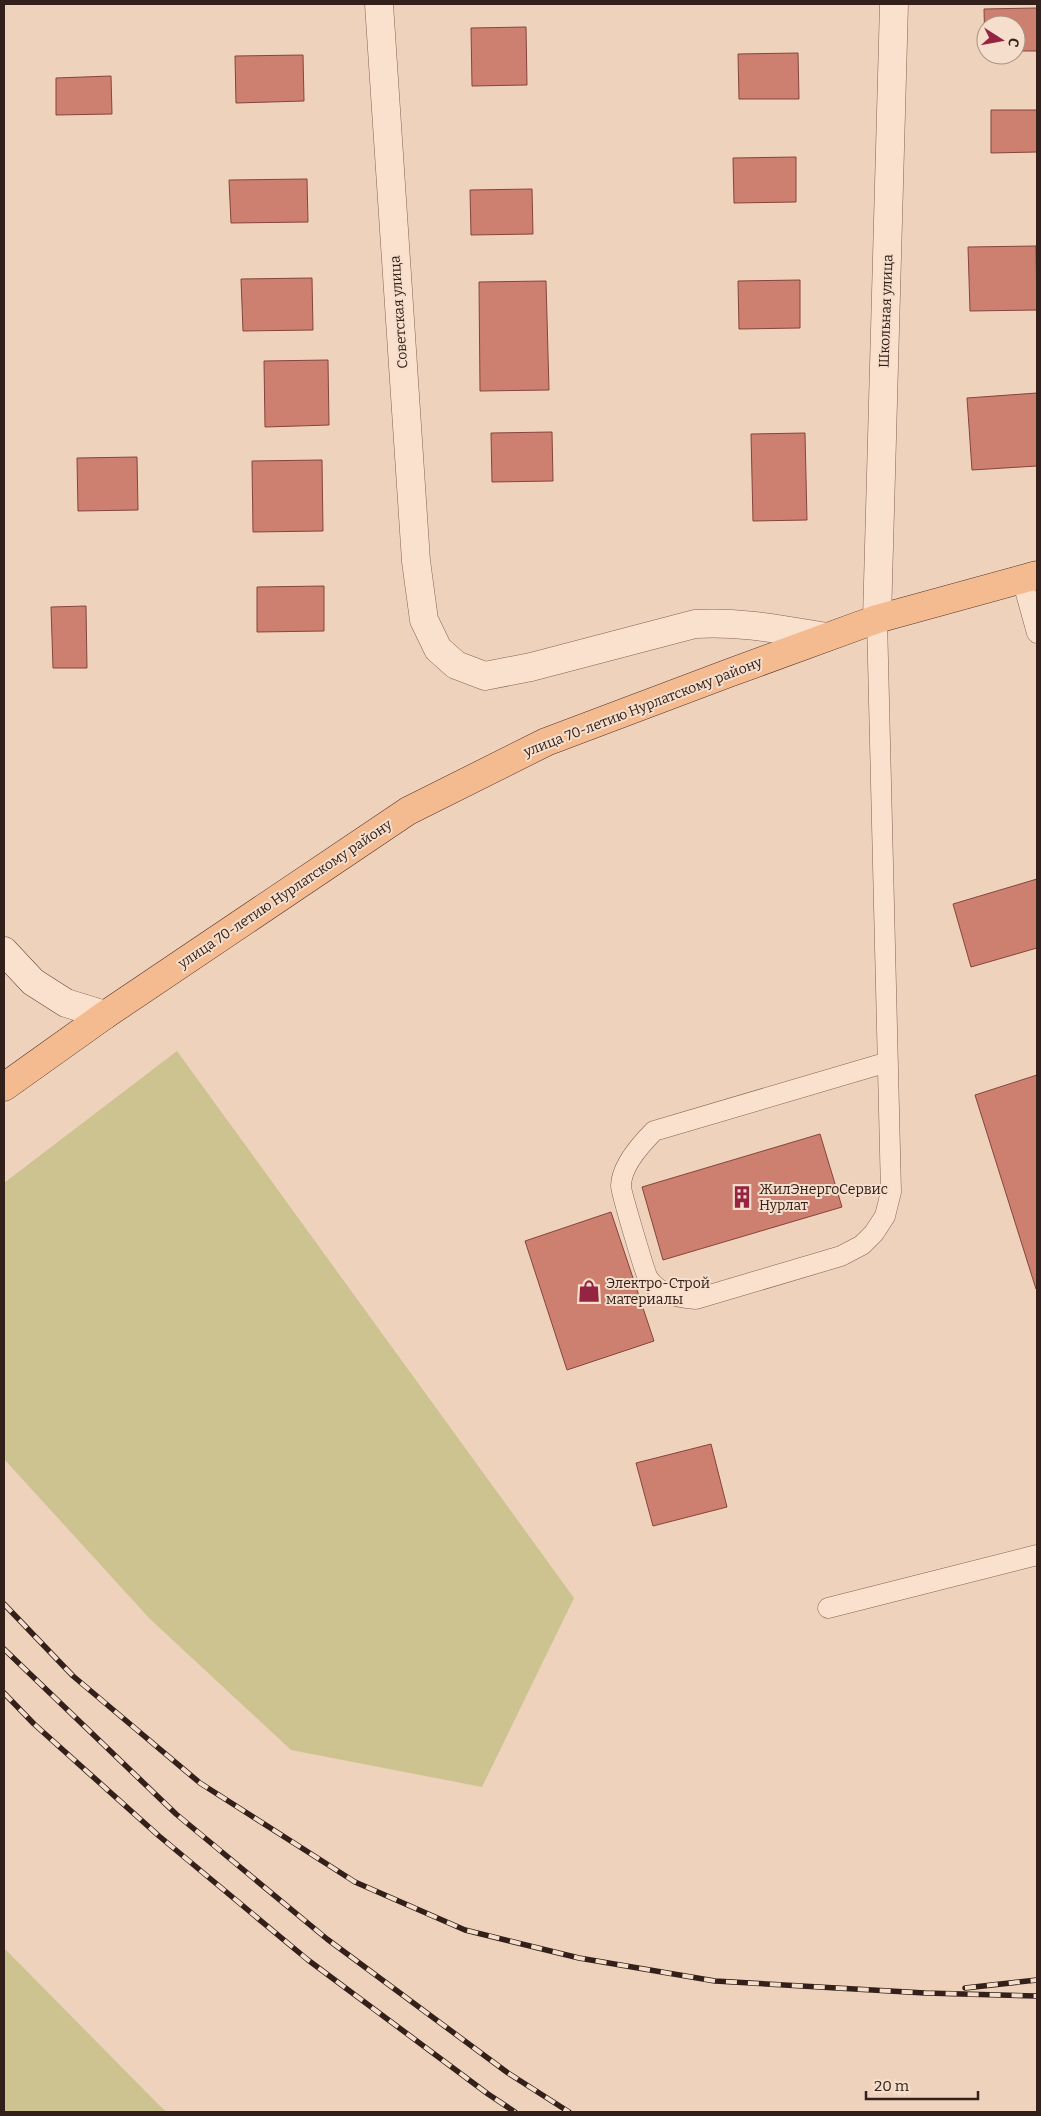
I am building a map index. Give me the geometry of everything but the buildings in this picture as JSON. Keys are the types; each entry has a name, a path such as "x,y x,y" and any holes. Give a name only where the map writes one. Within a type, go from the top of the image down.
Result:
{"main road":[{"name":"улица 70-летию Нурлатскому району","path":"4,1088 105,1015 408,811 546,742 877,619 1030,577"}],"street":[{"name":"Советская улица","path":"378,4 416,561 424,620 438,649 456,665 485,676 531,667 695,624 720,622 740,624 827,638"},
{"name":"Школьная улица","path":"877,619 894,4"},
{"path":"4,950 33,982 66,1003 105,1015"}],"lane":[{"path":"1030,577 1037,633"},
{"path":"877,619 888,1062 891,1192 885,1216 874,1233 862,1245 841,1256 696,1298 678,1298 662,1291 648,1278 621,1185 628,1162 647,1138 654,1132 888,1062"},
{"path":"828,1608 1037,1555"}],"shaded area":[{"path":"177,1051 574,1598 482,1787 291,1750 150,1619 4,1459 4,1183"},
{"path":"4,1948 159,2105 167,2112 4,2112"}],"railway":[{"path":"4,1604 73,1676 200,1783 355,1882 465,1930 579,1958 715,1981 925,1993 1037,1996"},
{"path":"4,1649 176,1814 327,1939 508,2073 569,2112"},
{"path":"4,1693 34,1724 159,1836 308,1960 515,2112"},
{"path":"965,1988 1037,1980"}],"place":[{"name":"ЖилЭнергоСервис Нурлат","path":"742,1197"},
{"name":"Электро-Строй материалы","path":"589,1291"}]}
